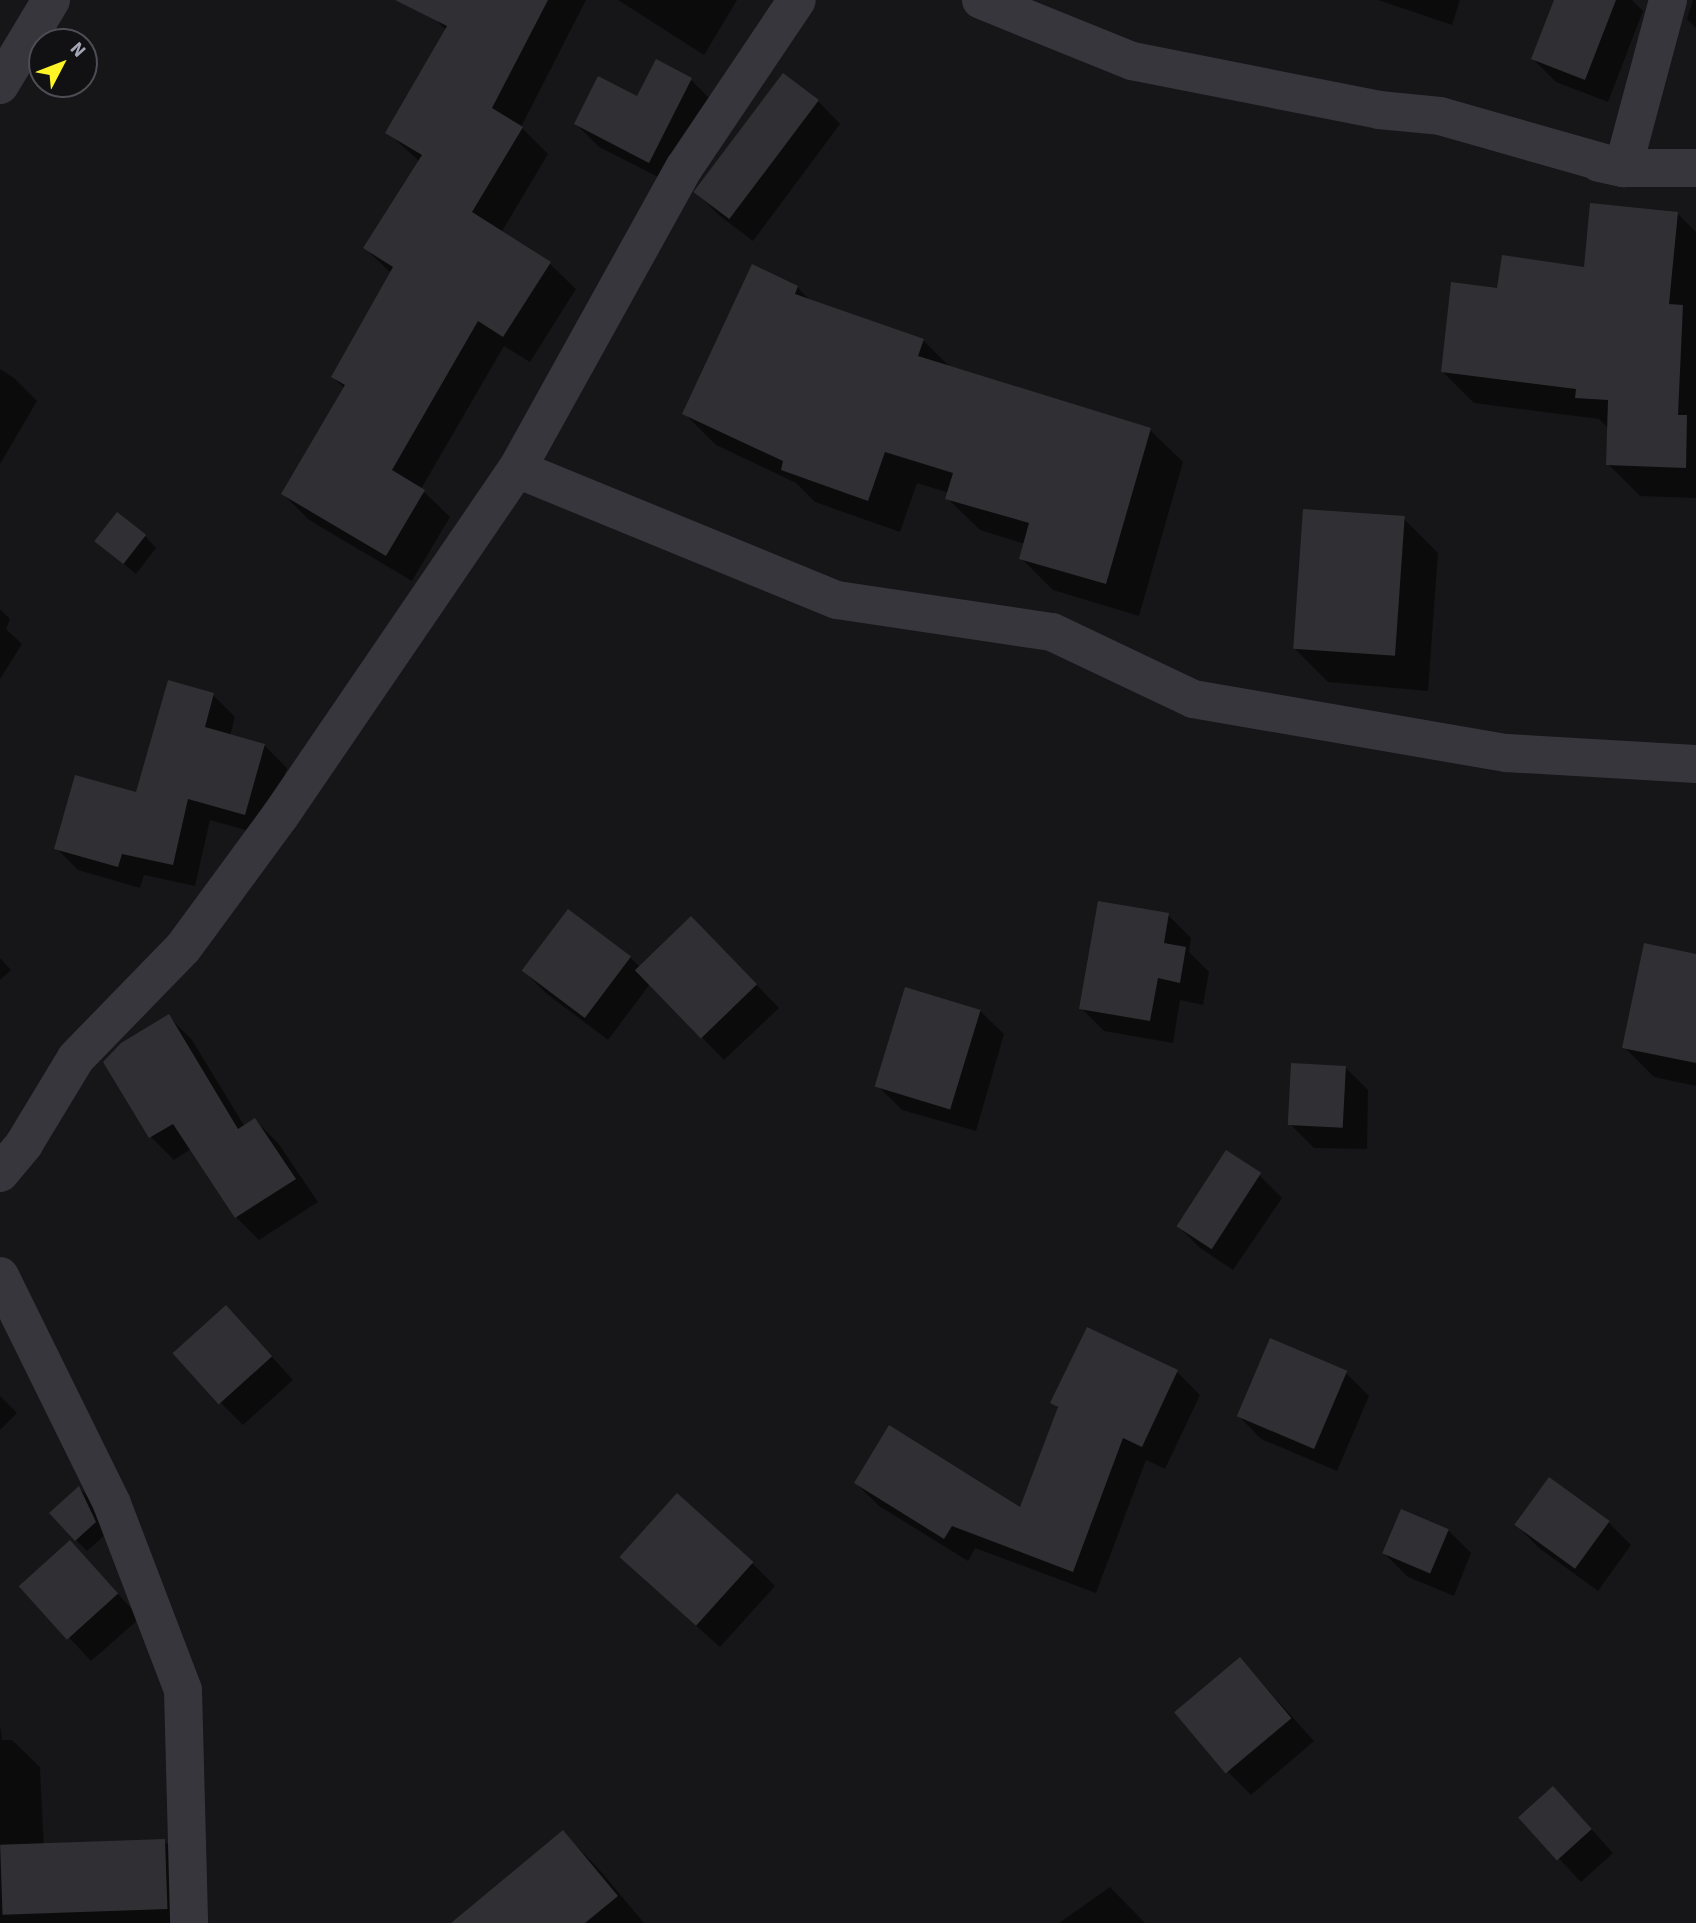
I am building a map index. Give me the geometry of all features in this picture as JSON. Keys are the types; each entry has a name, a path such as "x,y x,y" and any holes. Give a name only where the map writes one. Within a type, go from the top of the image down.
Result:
{"street":[{"path":"0,85 51,0"},
{"path":"0,1172 24,1144 76,1058 183,948 256,849 517,469 684,168 797,0"},
{"path":"981,0 1132,61 1379,110 1440,116 1623,168 1696,168"},
{"path":"1623,168 1668,0"},
{"path":"517,469 837,600 1052,632 1193,699 1506,753 1696,764"},
{"path":"0,1276 112,1504 183,1690 189,1923"}],"building":[{"path":"395,0 548,0 492,108 523,127 472,212 551,262 503,337 478,321 392,470 425,490 386,556 281,494 345,385 331,377 393,267 363,248 422,155 385,133 447,26"},
{"path":"1554,0 1616,0 1585,80 1531,59"},
{"path":"656,59 692,78 649,163 574,124 598,76 637,96"},
{"path":"783,73 819,100 729,219 693,192"},
{"path":"1590,203 1678,212 1669,304 1683,305 1678,415 1687,415 1686,468 1606,465 1608,400 1575,398 1576,389 1441,372 1451,282 1497,288 1502,255 1584,267"},
{"path":"752,264 798,286 795,294 924,339 918,356 1151,428 1106,584 1019,559 1029,523 945,499 953,473 885,452 868,501 781,470 783,461 682,414"},
{"path":"1303,509 1405,516 1395,656 1293,649"},
{"path":"117,512 146,535 123,564 94,541"},
{"path":"168,680 214,693 205,727 265,744 245,815 188,799 173,865 122,854 118,867 54,849 75,775 136,792"},
{"path":"1098,901 1169,913 1164,943 1186,947 1180,983 1158,978 1150,1021 1079,1009"},
{"path":"568,909 631,957 585,1018 522,970"},
{"path":"691,916 757,984 701,1039 635,970"},
{"path":"1644,943 1696,954 1696,1063 1622,1048"},
{"path":"905,987 981,1010 950,1110 875,1086"},
{"path":"169,1014 238,1129 255,1118 296,1179 235,1218 173,1124 149,1138 103,1062 121,1043"},
{"path":"1291,1063 1346,1066 1343,1128 1288,1125"},
{"path":"1226,1150 1261,1173 1212,1249 1176,1226"},
{"path":"226,1305 272,1356 219,1404 172,1353"},
{"path":"1087,1327 1178,1370 1142,1447 1123,1438 1073,1572 952,1526 944,1539 854,1483 889,1425 1020,1507 1058,1407 1050,1403"},
{"path":"1270,1338 1347,1371 1314,1449 1237,1416"},
{"path":"1549,1477 1610,1521 1575,1569 1514,1525"},
{"path":"79,1486 96,1522 75,1541 49,1513"},
{"path":"677,1493 754,1562 696,1626 619,1557"},
{"path":"1401,1509 1449,1529 1430,1574 1382,1553"},
{"path":"70,1540 118,1594 67,1640 19,1586"},
{"path":"1240,1657 1291,1718 1226,1774 1174,1712"},
{"path":"1553,1786 1592,1829 1557,1861 1518,1817"},
{"path":"563,1830 618,1896 585,1923 451,1923"},
{"path":"165,1839 167,1909 3,1915 0,1845"}]}
